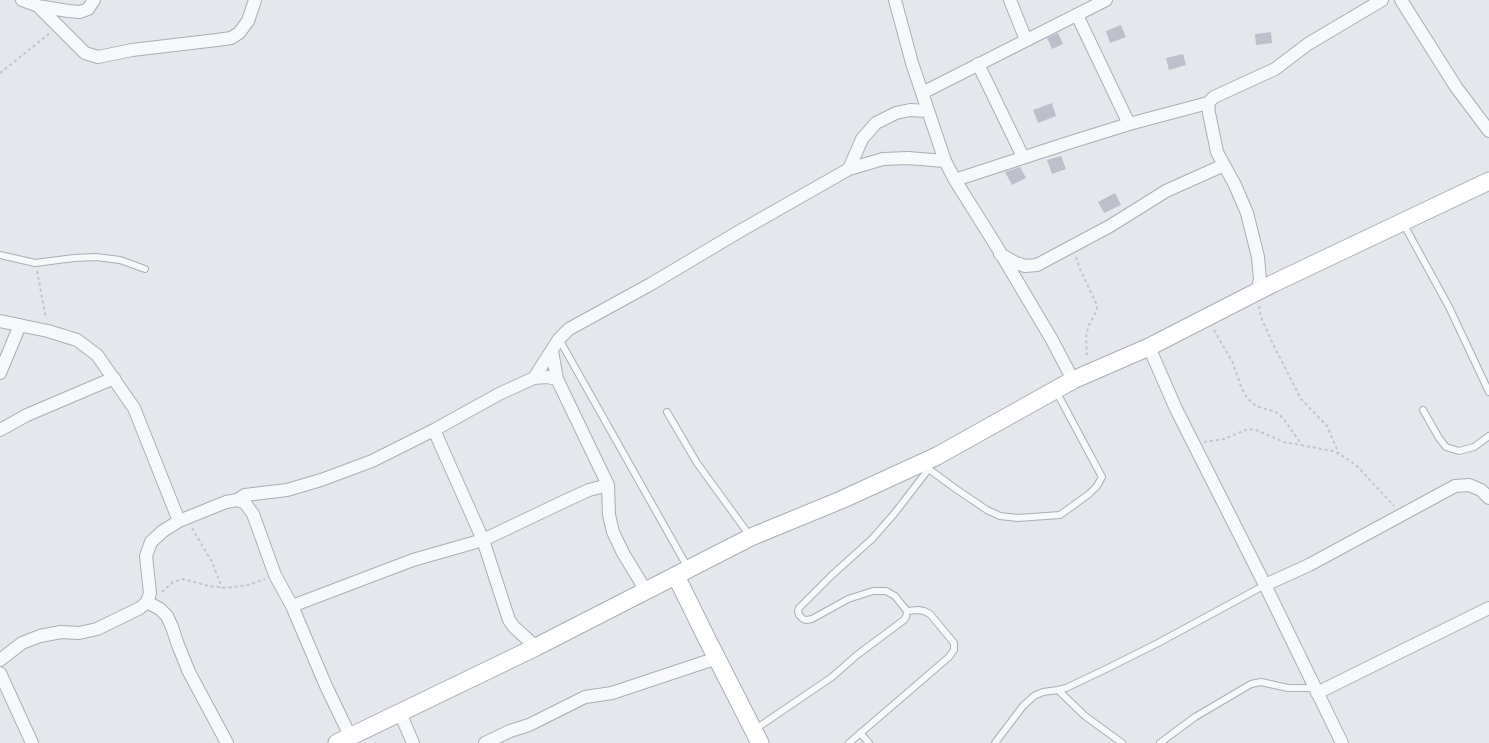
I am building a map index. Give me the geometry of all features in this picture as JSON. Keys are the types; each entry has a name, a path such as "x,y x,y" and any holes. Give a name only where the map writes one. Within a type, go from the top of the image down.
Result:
{"street":[{"path":"22,0 38,6 80,12 88,8 94,0"},
{"path":"38,6 85,53 98,58 154,47 231,38 239,33 248,21 255,0"},
{"path":"895,0 922,93 945,161 1052,340 1073,380"},
{"path":"1010,0 1026,40"},
{"path":"922,93 1106,0"},
{"path":"955,180 1129,124 1208,103 1214,97 1275,69 1320,36 1382,0"},
{"path":"1401,0 1456,87 1489,131"},
{"path":"1077,15 1129,124"},
{"path":"978,64 1023,157"},
{"path":"1208,103 1217,152 1236,185 1256,250 1260,279 1257,292"},
{"path":"849,169 862,139 876,123 896,113 910,110 928,111"},
{"path":"534,378 559,339 569,329 652,284 740,231 849,169 883,159 908,158 945,161"},
{"path":"1000,253 1016,263 1030,266 1037,265 1110,226 1166,192 1224,165"},
{"path":"237,500 245,503 253,514 275,575 292,606 326,686 343,740 536,647 751,537 925,466 1073,380 1149,347 1257,292 1489,181"},
{"path":"0,321 48,331 77,340 97,355 134,408 183,520"},
{"path":"0,373 20,325"},
{"path":"1149,347 1176,409 1265,585 1342,743"},
{"path":"552,351 556,380 608,485 609,515 613,532 623,553 646,591"},
{"path":"150,603 146,556 151,542 163,531 183,520 226,502 237,500 245,495 287,490 321,480 372,461 434,430 499,394 534,378 547,377 556,380"},
{"path":"0,430 27,415 114,378"},
{"path":"434,430 483,540 509,620 514,627 536,647"},
{"path":"292,606 413,560 483,540 589,490 608,485"},
{"path":"1265,585 1309,565 1455,486 1469,485 1486,491"},
{"path":"683,572 707,639 757,737"},
{"path":"0,660 22,643 40,636 61,632 79,633 97,629 150,603"},
{"path":"150,603 167,616 189,672 227,743"},
{"path":"1316,691 1489,608"},
{"path":"484,743 510,730 530,725 585,697 612,693 718,658"},
{"path":"0,673 3,687 32,743"},
{"path":"400,713 413,743"}],"lane":[{"path":"1403,223 1449,307 1489,392"},
{"path":"0,255 35,263 96,257 120,260 144,269"},
{"path":"559,339 675,542 683,572"},
{"path":"907,611 895,596 886,591 873,591 848,599 812,620 806,620 799,616 798,611 799,608 872,538 894,514 925,466 987,510 1000,516 1018,518 1060,515 1089,494 1097,486 1102,477 1056,390"},
{"path":"1424,410 1439,438 1446,447 1459,451 1474,447 1489,436"},
{"path":"667,412 697,463 751,537"},
{"path":"995,743 1023,706 1034,696 1044,692 1066,688 1158,643 1265,585"},
{"path":"849,743 949,657 954,650 954,643 930,614 918,610 907,611"},
{"path":"757,737 857,655 904,620 907,611"},
{"path":"1160,743 1195,717 1251,684 1261,682 1288,688 1316,691"},
{"path":"1058,690 1085,716 1122,743"},
{"path":"860,733 869,743"}],"path":[{"path":"0,73 59,27"},
{"path":"1074,246 1080,269 1096,304 1096,310 1088,327 1086,337 1090,373"},
{"path":"35,263 48,331"},
{"path":"1257,292 1261,317 1301,399 1327,426 1340,455"},
{"path":"1206,318 1232,361 1242,389 1248,398 1256,406 1276,412 1283,418 1302,445"},
{"path":"1194,443 1224,439 1248,429 1256,430 1284,442 1332,451 1358,467 1402,514"},
{"path":"183,520 212,562 222,588"},
{"path":"150,603 173,582 183,579 222,588 248,585 275,575"}],"building":[{"path":"1121,25 1126,37 1110,43 1106,31"},
{"path":"1271,32 1272,43 1256,45 1255,34"},
{"path":"1058,33 1063,44 1052,49 1047,38"},
{"path":"1183,54 1186,65 1169,70 1166,58"},
{"path":"1052,103 1056,116 1038,123 1033,110"},
{"path":"1061,156 1066,169 1052,174 1047,160"},
{"path":"1020,167 1026,178 1012,185 1005,172"},
{"path":"1115,193 1121,205 1104,213 1098,202"}]}
